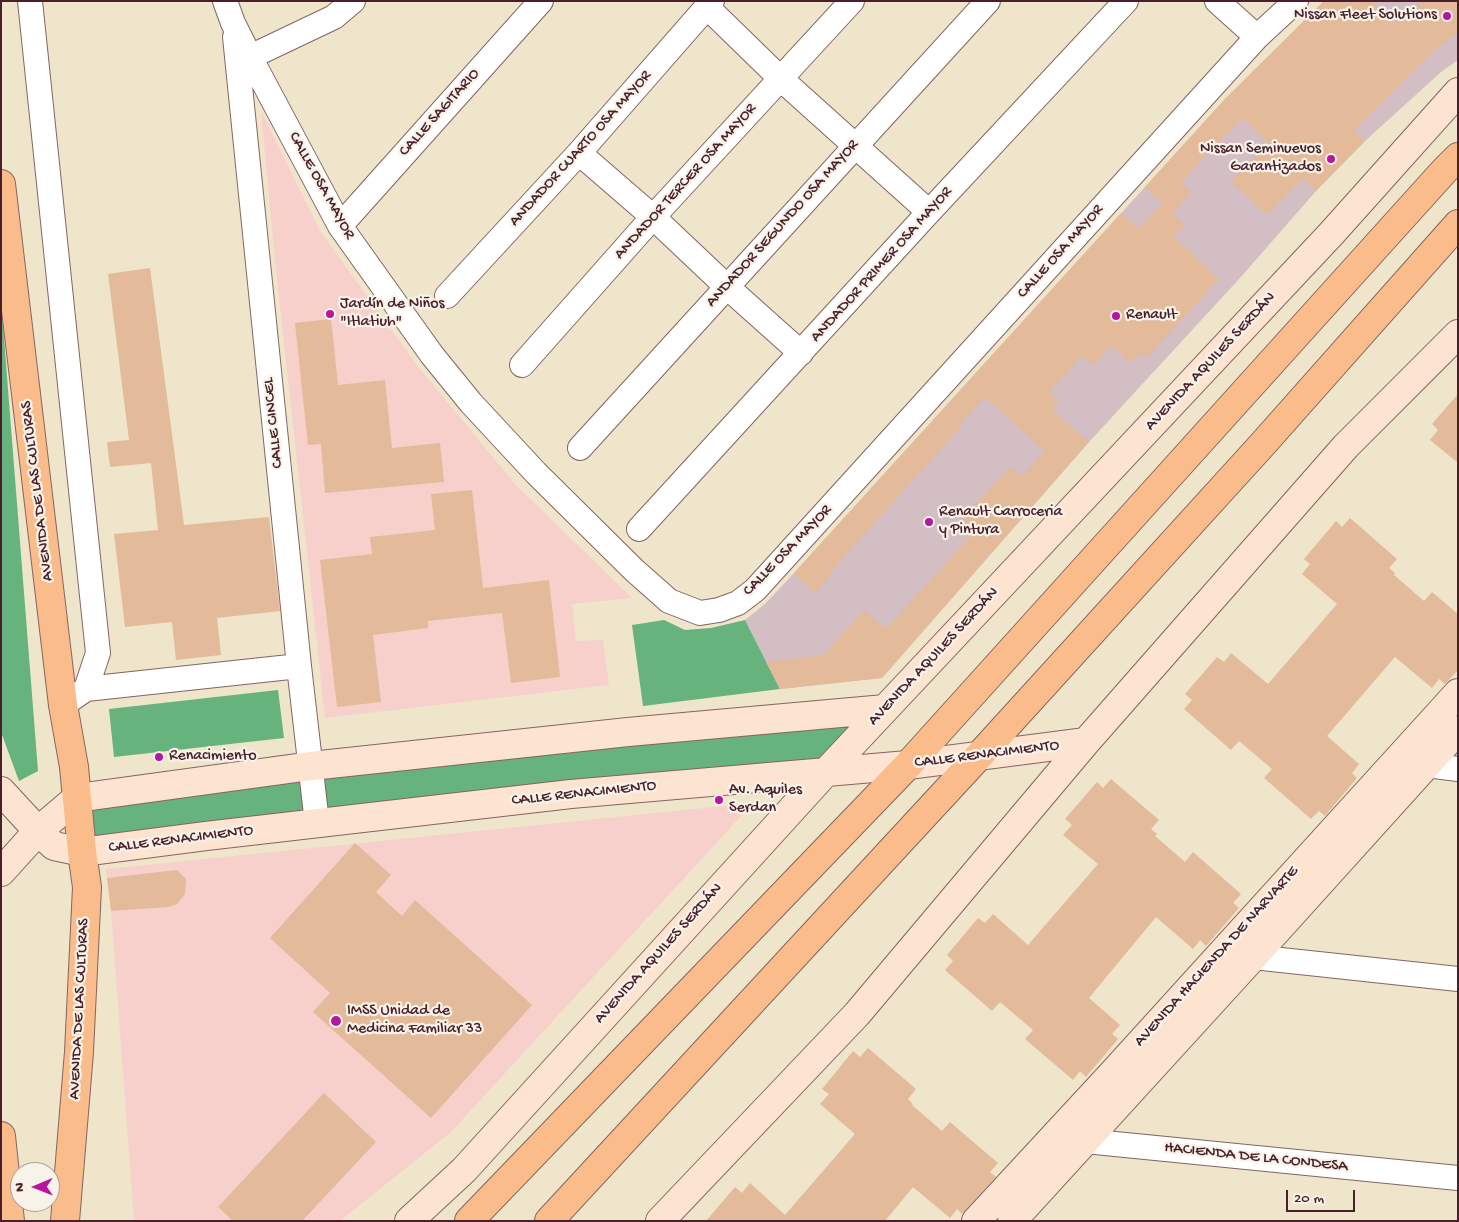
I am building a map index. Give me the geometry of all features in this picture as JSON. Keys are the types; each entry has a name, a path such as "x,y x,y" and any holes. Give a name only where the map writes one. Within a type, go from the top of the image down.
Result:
{"main road":[{"path":"469,1221 908,765 1458,157"},
{"name":"AVENIDA DE LAS CULTURAS","path":"1,184 63,705 74,767 87,887 79,1052 65,1221"},
{"path":"549,1221 978,757 1255,453 1458,224"},
{"path":"1,1136 4,1181 10,1221"}],"street":[{"path":"30,1 98,653 86,689"},
{"path":"250,57 334,17 353,1"},
{"name":"CALLE SAGITARIO","path":"340,226 541,1"},
{"name":"ANDADOR TERCER OSA MAYOR","path":"522,365 653,217 852,1"},
{"name":"ANDADOR SEGUNDO OSA MAYOR","path":"580,448 988,1"},
{"name":"ANDADOR PRIMER OSA MAYOR","path":"639,529 929,212 1126,1"},
{"path":"1217,1 1257,37"},
{"name":"CALLE OSA MAYOR","path":"229,12 250,57 340,226 432,354 471,403 536,473 634,570 669,601 700,612 710,612 738,603 755,590 1257,37 1296,1"},
{"path":"710,4 781,78 929,212"},
{"name":"ANDADOR CUARTO OSA MAYOR","path":"448,296 579,153 710,4"},
{"name":"CALLE CINCEL","path":"229,12 317,823"},
{"name":"AVENIDA AQUILES SERDÁN","path":"409,1221 464,1170 825,773 1331,234 1458,92"},
{"path":"579,153 653,217 801,353"},
{"path":"660,1221 857,1014 1086,742 1346,446 1458,334"},
{"path":"63,705 86,689 299,666"},
{"name":"AVENIDA HACIENDA DE NARVARTE","path":"1012,1221 1085,1141 1123,1080 1458,693"},
{"path":"1,872 38,831 77,798 311,766 628,732 886,709"},
{"name":"AVENIDA HACIENDA DE NARVARTE","path":"976,1221 1253,957 1458,730"},
{"name":"CALLE RENACIMIENTO","path":"1,791 54,846 82,852 571,794 908,765 1086,742"},
{"path":"1426,765 1458,769"},
{"path":"1253,957 1458,979"},
{"name":"HACIENDA DE LA CONDESA","path":"1085,1141 1458,1178"}],"shaded area":[{"path":"1324,1 1458,1 1458,60 1441,72 1365,141 1316,191 1240,278 1089,442 882,678 780,689 745,620 765,604 794,573 1225,99"},
{"path":"261,111 320,231 419,368 516,485 632,598 572,604 576,641 603,640 609,685 325,718 275,260"},
{"name":"IMSS Unidad de Medicina Familiar 33","path":"753,803 451,1132 340,1221 134,1221 111,911 106,869"}],"green space":[{"path":"1,300 38,771 19,781 1,732"},
{"path":"664,620 685,630 711,628 745,620 780,689 643,706 632,625"},
{"path":"278,690 284,738 114,757 109,709"},
{"path":"853,725 819,762 94,838 90,808 315,779 583,749"}],"building":[{"path":"1324,1 1371,1 1394,23 1424,1 1458,1 1458,33 1438,47 1354,130 1365,141 1316,191 1303,178 1266,215 1231,181 1268,143 1243,118 1181,182 1191,192 1173,214 1145,187 1225,99"},
{"path":"1162,203 1185,225 1173,236 1219,279 1146,358 1140,352 1131,363 1112,346 1093,365 1082,356 1049,392 1059,401 1052,410 1089,442 882,678 780,689 766,662 823,655 864,610 886,629 975,531 962,519 1010,467 1022,476 1045,451 985,397 959,425 961,427 830,572 832,574 815,593 794,573 1121,213 1138,229"},
{"path":"150,268 184,525 269,517 280,611 217,618 221,655 176,660 172,622 125,627 114,534 158,530 151,463 110,467 107,442 129,440 108,274"},
{"path":"331,319 338,385 385,380 392,448 440,443 444,482 325,493 321,444 308,445 295,323"},
{"path":"1458,394 1458,463 1430,440 1438,430 1432,424"},
{"path":"472,490 483,588 549,580 560,677 511,683 502,613 428,621 428,628 373,635 381,702 337,707 320,560 372,554 370,537 435,530 431,494"},
{"path":"1350,518 1397,559 1389,568 1395,573 1394,575 1424,601 1432,592 1458,614 1458,670 1445,684 1439,679 1432,688 1395,657 1327,736 1359,764 1352,773 1357,778 1325,816 1319,811 1311,819 1264,778 1272,769 1239,741 1231,750 1184,709 1192,700 1185,694 1217,657 1224,662 1231,653 1268,684 1337,604 1302,574 1310,564 1304,559 1336,521 1342,527"},
{"path":"1111,779 1159,820 1151,829 1157,834 1155,836 1185,862 1193,852 1241,894 1233,903 1239,908 1206,946 1200,940 1193,949 1156,917 1089,998 1120,1025 1112,1034 1118,1039 1086,1077 1080,1071 1073,1080 1025,1039 1033,1030 1000,1002 992,1011 945,970 953,961 947,955 978,918 985,923 993,914 1028,945 1098,864 1063,835 1072,825 1065,819 1097,782 1103,788"},
{"path":"355,843 391,875 376,892 402,916 415,900 532,1005 431,1118 313,1012 330,993 270,938"},
{"path":"177,870 186,879 185,894 177,904 168,907 111,911 107,878"},
{"path":"868,1048 916,1089 908,1099 912,1105 942,1131 950,1122 998,1163 990,1172 996,1177 962,1214 957,1209 950,1218 913,1187 885,1221 706,1221 735,1187 742,1193 750,1183 785,1215 855,1134 820,1104 829,1094 822,1089 853,1051 860,1057"},
{"path":"324,1093 376,1142 302,1221 233,1221 218,1207"}],"place":[{"name":"Nissan Fleet Solutions","path":"1447,16"},
{"name":"Nissan Seminuevos Garantizados","path":"1331,159"},
{"name":"Jardín de Niños \"Itlatiuh\"","path":"330,314"},
{"name":"Renault","path":"1116,316"},
{"name":"Renault Carroceria y Pintura","path":"929,522"},
{"name":"Renacimiento","path":"159,757"},
{"name":"Av. Aquiles Serdan","path":"719,800"},
{"name":"IMSS Unidad de Medicina Familiar 33","path":"336,1021"}]}
